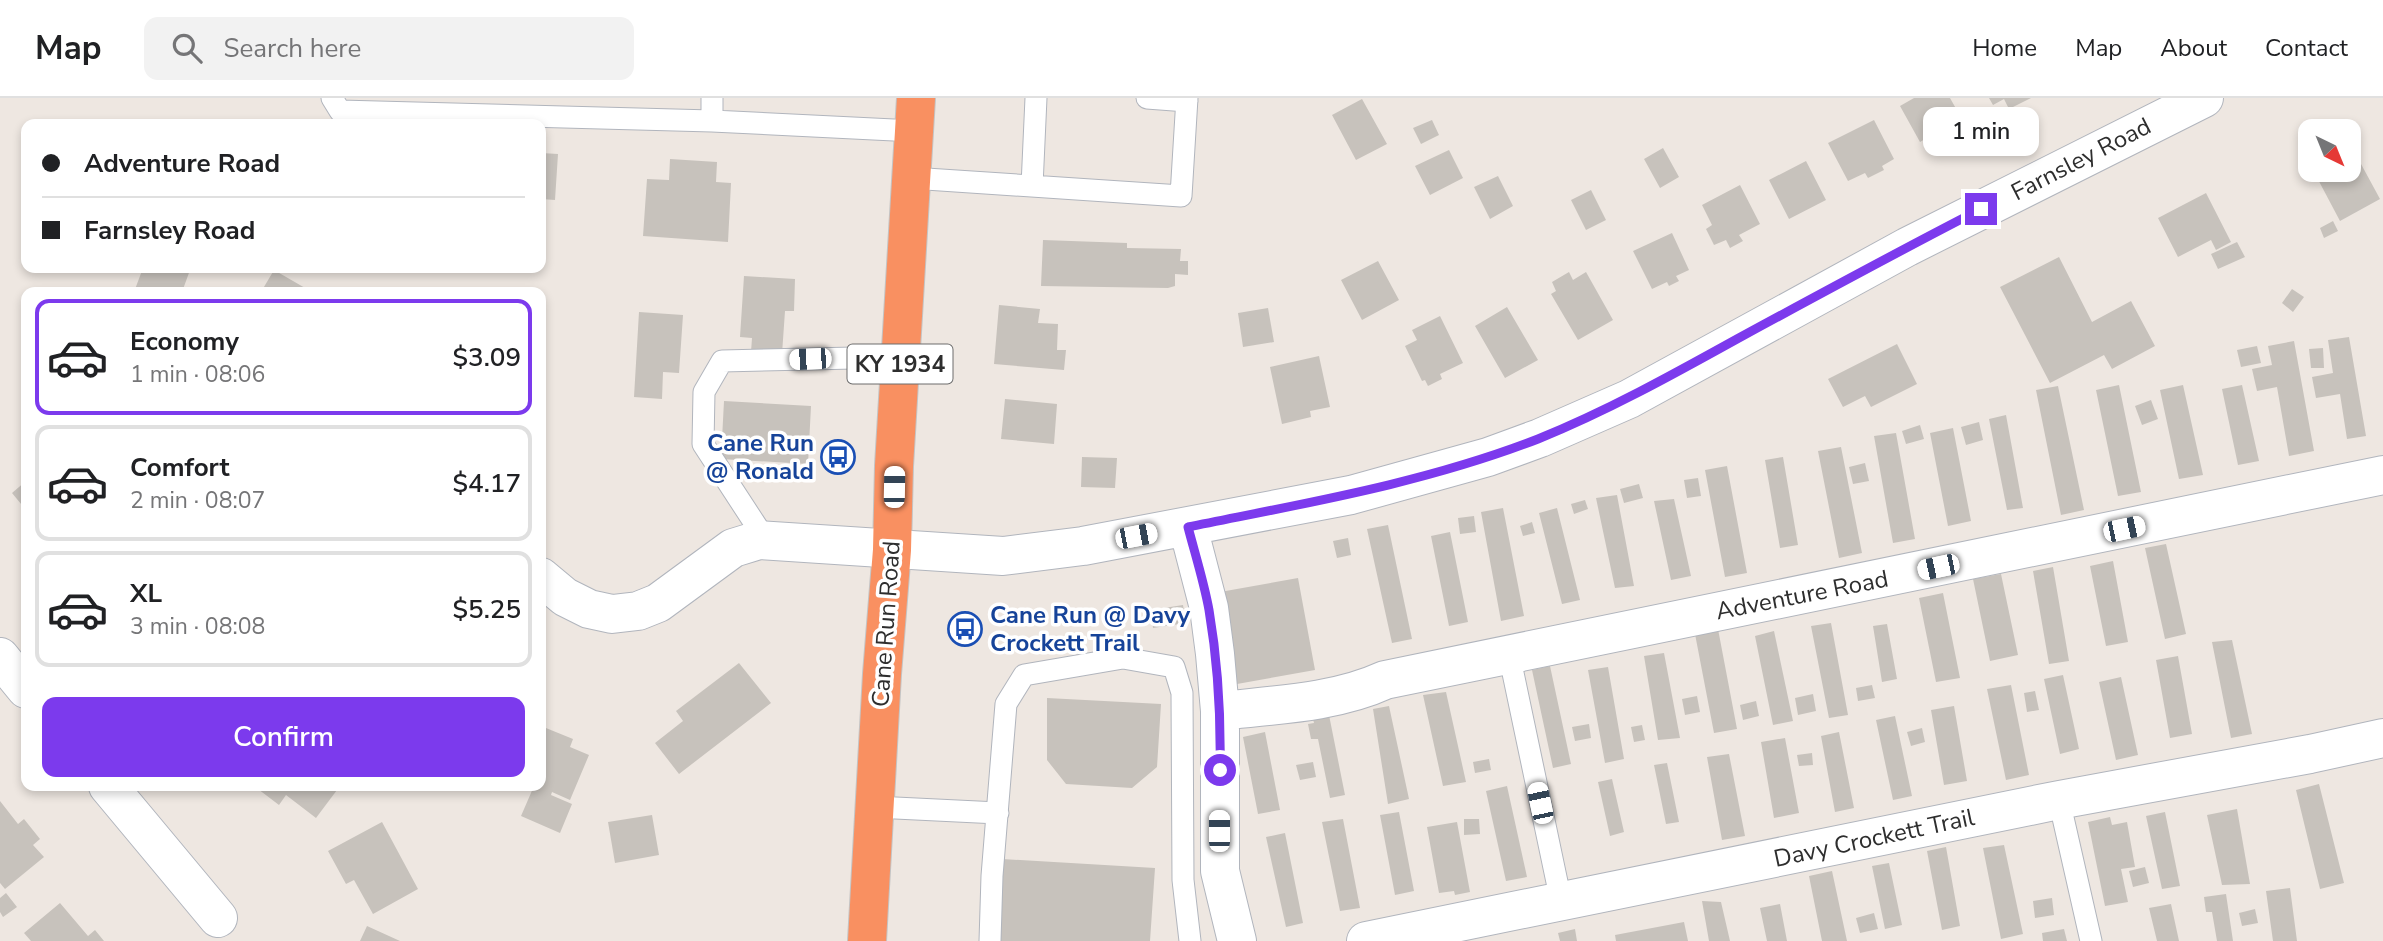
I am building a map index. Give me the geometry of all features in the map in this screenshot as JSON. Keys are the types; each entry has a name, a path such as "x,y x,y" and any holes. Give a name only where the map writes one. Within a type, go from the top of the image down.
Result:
{"highway":[{"name":"Cane Run Road","path":"867,941 892,550 915,114"}],"street":[{"name":"Farnsley Road","path":"765,539 1003,556 1083,546 1351,495 1464,465 1540,438 1629,399 1907,247 2204,98"},
{"name":"Adventure Road","path":"1220,711 1329,696 1366,688 1385,680 1509,654 2383,475"},
{"path":"1188,527 1209,608 1220,711 1220,871 1237,941"},
{"path":"546,581 565,597 589,609 612,614 638,611 658,603 733,548 765,539"},
{"path":"0,657 21,683"},
{"name":"Davy Crockett Trail","path":"1366,941 2059,800 2383,738"},
{"path":"112,791 218,918"}],"lane":[{"path":"332,98 341,111 712,121 915,114"},
{"path":"712,98 712,121"},
{"path":"1032,186 1036,98"},
{"path":"911,178 1181,197 1187,99 1147,98"},
{"path":"765,539 704,444 704,392 722,361 901,357"},
{"path":"1509,654 1561,901"},
{"path":"990,941 1006,704 1024,675 1123,658 1174,667 1182,693 1183,880 1190,941"},
{"path":"2059,800 2091,941"},
{"path":"875,807 998,813"}],"building":[{"path":"1914,98 1950,98 1963,121 1951,128 1955,136 1936,146 1930,136 1920,142 1900,106"},
{"path":"1989,98 2031,98 2009,109 2004,99 1993,105"},
{"path":"1362,99 1387,144 1356,160 1332,115"},
{"path":"1432,120 1439,135 1421,144 1413,128"},
{"path":"1874,120 1894,159 1882,166 1884,170 1868,178 1865,173 1848,181 1828,143"},
{"path":"1663,148 1679,177 1660,188 1644,159"},
{"path":"1449,150 1463,178 1430,195 1415,166"},
{"path":"546,153 558,154 555,200 546,199"},
{"path":"670,159 717,162 716,182 731,183 728,242 643,236 647,179 669,180"},
{"path":"1806,161 1826,200 1789,219 1769,180"},
{"path":"2361,164 2380,199 2340,221 2319,182 2361,182"},
{"path":"1498,176 1513,206 1490,219 1474,187"},
{"path":"1740,185 1760,224 1739,235 1743,241 1730,248 1726,240 1714,245 1706,229 1712,225 1702,205"},
{"path":"1591,190 1606,220 1586,230 1571,200"},
{"path":"2206,193 2231,242 2216,250 2211,240 2178,257 2158,218"},
{"path":"2333,221 2338,231 2324,238 2320,228"},
{"path":"1672,233 1689,270 1676,276 1679,281 1669,286 1667,282 1652,289 1633,251"},
{"path":"1043,240 1127,243 1127,248 1181,249 1180,261 1188,261 1188,275 1175,274 1175,286 1168,288 1041,286"},
{"path":"2237,242 2245,257 2218,269 2211,254"},
{"path":"2059,257 2092,322 2131,301 2155,346 2112,369 2104,355 2050,383 2000,287"},
{"path":"1378,261 1399,300 1362,320 1341,280"},
{"path":"1569,272 1573,280 1586,272 1613,320 1578,340 1551,294 1556,291 1552,282"},
{"path":"141,273 189,273 184,287 136,287"},
{"path":"272,273 279,273 303,287 264,287"},
{"path":"744,276 795,279 794,311 785,311 782,354 751,352 752,338 740,337"},
{"path":"2292,289 2304,297 2293,312 2282,303"},
{"path":"999,305 1040,309 1038,323 1058,324 1057,350 1066,350 1064,370 994,364"},
{"path":"1507,307 1538,360 1505,378 1475,326"},
{"path":"1268,308 1274,342 1243,347 1238,313"},
{"path":"639,312 683,315 679,373 663,372 662,399 634,397"},
{"path":"1440,316 1463,363 1440,374 1442,379 1428,386 1425,380 1422,381 1405,346 1417,340 1412,330"},
{"path":"2349,337 2366,436 2347,439 2340,394 2316,398 2312,377 2333,373 2328,340"},
{"path":"2294,341 2314,451 2289,456 2277,387 2257,391 2252,369 2272,365 2268,346"},
{"path":"1897,344 1917,384 1871,407 1865,396 1843,407 1828,379"},
{"path":"2257,346 2261,363 2241,367 2237,350"},
{"path":"2323,348 2324,368 2311,368 2309,349"},
{"path":"1319,356 1330,407 1310,411 1311,417 1282,424 1270,367"},
{"path":"2119,385 2141,492 2118,496 2096,390"},
{"path":"2183,385 2203,475 2179,479 2160,390"},
{"path":"2242,385 2259,461 2238,465 2222,389"},
{"path":"2058,386 2084,510 2061,515 2036,390"},
{"path":"1005,399 1057,404 1054,444 1001,439"},
{"path":"2151,400 2158,419 2142,425 2135,406"},
{"path":"724,401 811,406 808,464 721,459"},
{"path":"2006,415 2023,508 2007,510 1989,419"},
{"path":"1979,422 1983,440 1966,445 1961,427"},
{"path":"1920,425 1924,439 1906,444 1902,431"},
{"path":"1953,428 1971,521 1948,526 1930,433"},
{"path":"1896,433 1915,539 1893,543 1874,436"},
{"path":"1841,447 1862,553 1839,558 1818,451"},
{"path":"1082,457 1117,458 1115,488 1081,487"},
{"path":"1783,457 1798,545 1780,548 1765,460"},
{"path":"1865,463 1869,481 1853,484 1849,467"},
{"path":"1727,466 1747,573 1725,577 1705,470"},
{"path":"1698,478 1701,496 1687,498 1684,480"},
{"path":"1639,484 1643,498 1624,503 1620,489"},
{"path":"21,485 21,504 12,493"},
{"path":"1617,495 1634,586 1615,588 1596,498"},
{"path":"1674,499 1691,576 1671,580 1654,501"},
{"path":"1585,500 1588,509 1574,514 1571,504"},
{"path":"1503,508 1524,616 1501,621 1481,512"},
{"path":"1557,508 1580,600 1562,604 1539,513"},
{"path":"1474,516 1476,532 1460,534 1458,518"},
{"path":"1532,522 1535,533 1523,536 1520,526"},
{"path":"1388,525 1412,639 1392,643 1367,529"},
{"path":"1450,532 1468,622 1449,626 1431,536"},
{"path":"1348,538 1351,555 1337,558 1333,541"},
{"path":"2166,544 2186,634 2165,639 2145,548"},
{"path":"2113,561 2128,642 2106,646 2090,566"},
{"path":"2053,567 2069,661 2049,664 2033,571"},
{"path":"2001,574 2018,655 1990,661 1973,579"},
{"path":"1298,578 1315,670 1237,684 1220,592"},
{"path":"1943,593 1960,678 1936,682 1919,598"},
{"path":"1183,605 1186,623 1153,628 1151,610"},
{"path":"1831,623 1848,715 1829,718 1811,626"},
{"path":"1887,624 1897,679 1882,682 1873,626"},
{"path":"1718,629 1737,729 1714,733 1695,634"},
{"path":"1774,631 1793,721 1773,725 1755,636"},
{"path":"2232,640 2252,734 2231,738 2212,642"},
{"path":"1664,653 1680,738 1658,740 1644,656"},
{"path":"2178,656 2192,734 2170,738 2156,660"},
{"path":"739,663 771,703 679,774 655,743 683,721 676,711"},
{"path":"1550,666 1571,764 1553,768 1532,670"},
{"path":"1608,667 1624,759 1605,763 1588,670"},
{"path":"2063,675 2079,749 2060,754 2044,679"},
{"path":"2121,677 2138,755 2116,760 2099,682"},
{"path":"1872,685 1875,698 1858,701 1856,688"},
{"path":"2011,685 2029,775 2006,780 1987,689"},
{"path":"2035,691 2039,710 2027,712 2024,693"},
{"path":"1446,692 1466,782 1443,786 1423,695"},
{"path":"1813,694 1816,711 1798,715 1795,698"},
{"path":"1697,696 1700,712 1685,715 1682,699"},
{"path":"1047,698 1161,704 1157,767 1132,788 1066,784 1047,760"},
{"path":"1756,701 1759,716 1743,720 1740,705"},
{"path":"1389,706 1409,799 1388,804 1373,709"},
{"path":"1954,706 1967,781 1944,785 1931,710"},
{"path":"1329,715 1345,795 1330,798 1318,739 1311,739 1308,724 1314,723 1313,719"},
{"path":"1895,716 1912,796 1893,800 1876,720"},
{"path":"1589,724 1591,738 1575,741 1572,727"},
{"path":"1642,725 1645,740 1634,742 1631,727"},
{"path":"546,728 573,739 570,747 589,755 570,800 552,792 551,795 572,804 560,833 521,816 532,791 546,791"},
{"path":"1922,728 1925,742 1911,746 1907,732"},
{"path":"1265,732 1280,810 1258,814 1243,737"},
{"path":"1839,732 1854,808 1835,812 1821,736"},
{"path":"1785,738 1799,813 1774,818 1761,742"},
{"path":"1812,753 1813,765 1799,766 1797,755"},
{"path":"1729,754 1745,836 1722,840 1707,757"},
{"path":"1489,759 1491,770 1475,773 1473,762"},
{"path":"1313,762 1316,777 1300,780 1296,765"},
{"path":"1667,763 1679,822 1666,824 1654,765"},
{"path":"1612,779 1624,832 1610,836 1598,782"},
{"path":"2319,784 2344,883 2320,889 2296,790"},
{"path":"1507,786 1527,877 1506,881 1486,791"},
{"path":"261,791 336,791 316,818 286,795 279,805"},
{"path":"0,801 18,824 24,819 40,839 33,845 44,857 5,889 0,883"},
{"path":"2237,809 2250,884 2222,885 2207,815"},
{"path":"1399,812 1414,891 1395,895 1380,815"},
{"path":"2165,812 2180,886 2162,889 2146,816"},
{"path":"652,815 659,855 615,863 608,822"},
{"path":"2110,817 2112,825 2127,822 2135,867 2121,869 2128,902 2105,906 2088,822"},
{"path":"1343,819 1360,908 1340,911 1322,822"},
{"path":"1464,819 1479,819 1480,834 1464,835"},
{"path":"382,822 418,889 373,914 354,880 346,884 328,851"},
{"path":"1457,822 1470,892 1455,895 1454,891 1439,893 1427,827"},
{"path":"1285,833 1303,923 1286,927 1266,837"},
{"path":"2004,845 2023,934 2001,939 1983,848"},
{"path":"1946,847 1960,926 1942,930 1927,851"},
{"path":"1002,859 1155,868 1150,941 997,941"},
{"path":"1889,863 1902,925 1885,929 1872,866"},
{"path":"2145,867 2149,883 2133,887 2129,871"},
{"path":"1832,871 1847,941 1822,941 1809,876"},
{"path":"2290,888 2297,941 2273,941 2266,891"},
{"path":"6,893 17,907 3,917 0,912 0,898"},
{"path":"2226,894 2233,941 2217,941 2212,912 2206,912 2204,897"},
{"path":"2052,898 2054,915 2035,918 2033,901"},
{"path":"1702,901 1721,902 1730,941 1709,941"},
{"path":"60,903 88,936 95,930 104,941 31,941 24,933"},
{"path":"1780,904 1787,941 1767,941 1760,908"},
{"path":"2171,904 2179,941 2157,941 2149,908"},
{"path":"2255,909 2258,923 2242,926 2239,913"},
{"path":"1874,913 1878,929 1860,933 1856,918"},
{"path":"1684,922 1688,941 1616,941 1615,935"},
{"path":"367,926 400,941 360,941"},
{"path":"1575,929 1577,941 1560,941 1558,933"},
{"path":"2064,929 2067,941 2043,941 2042,933"}],"place":[{"name":"Cane Run @ Ronald","path":"838,457"},
{"name":"Cane Run @ Davy Crockett Trail","path":"965,629"}],"route":[{"path":"1220,770 1220,711 1209,608 1188,527 1351,495 1441,472 1540,438 1629,399 1981,209"}]}
